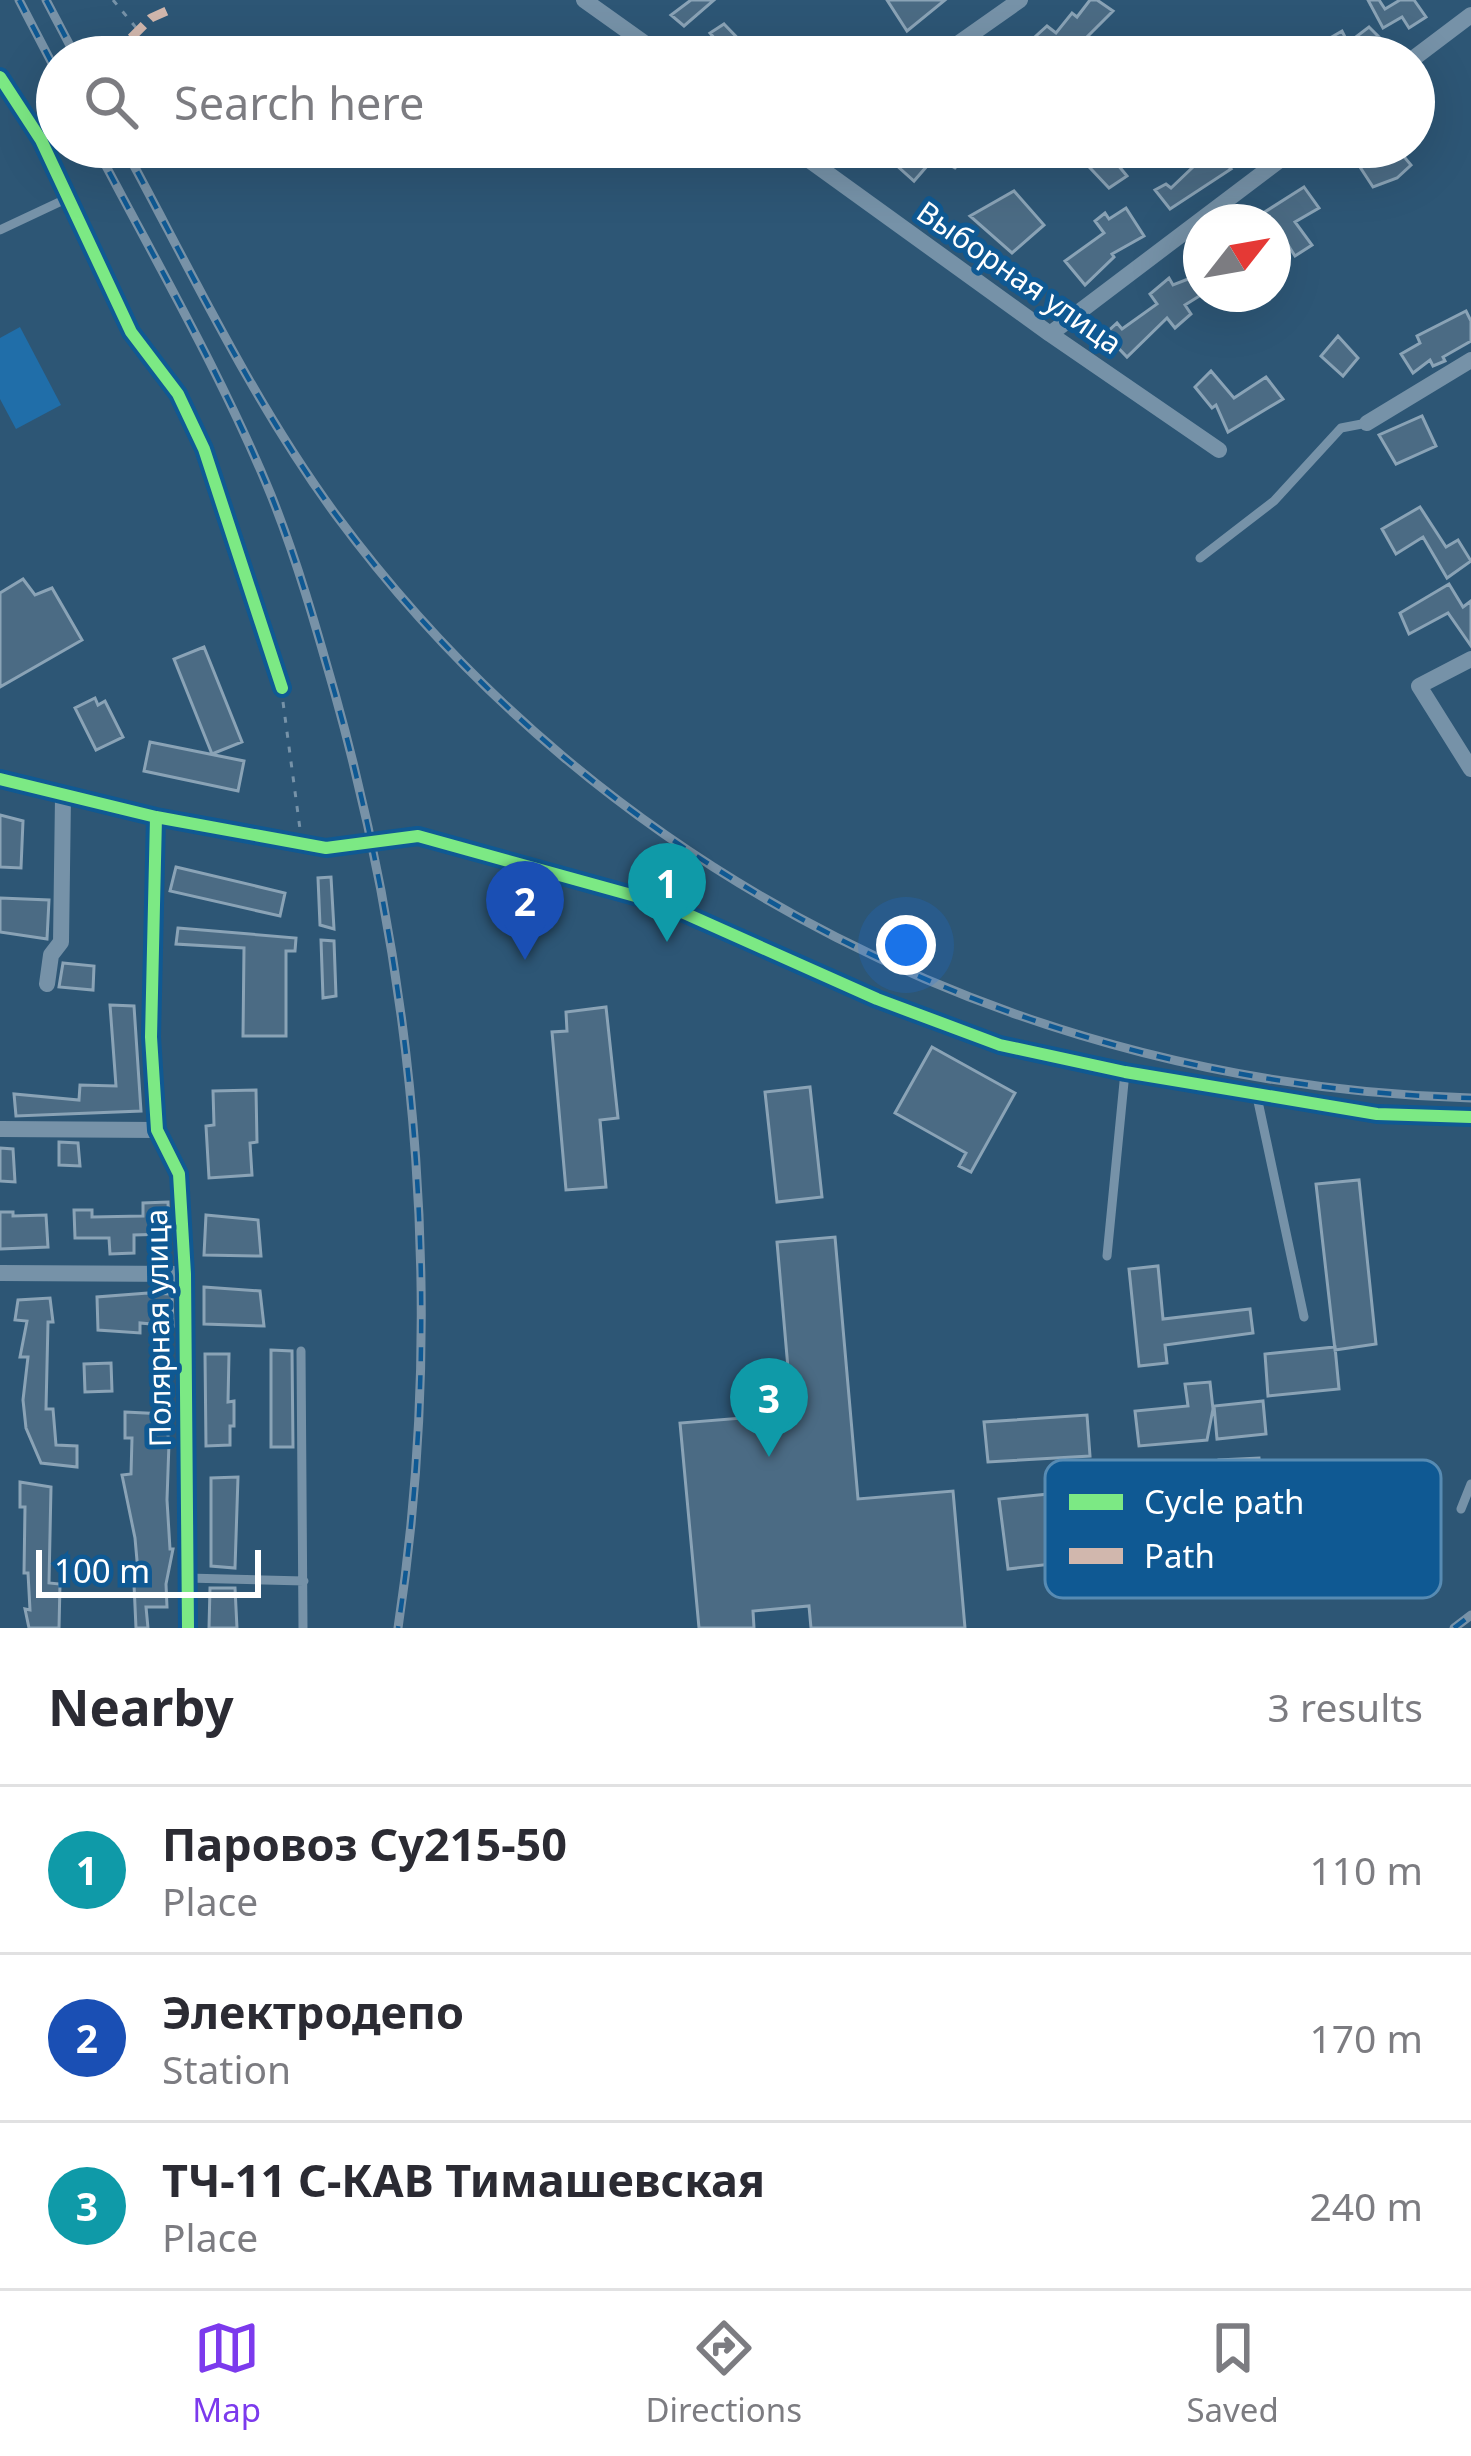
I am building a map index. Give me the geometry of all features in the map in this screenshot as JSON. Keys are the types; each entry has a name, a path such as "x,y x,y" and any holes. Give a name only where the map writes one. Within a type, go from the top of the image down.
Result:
{"street":[{"path":"584,0 635,36"},
{"path":"969,36 1020,0"},
{"path":"1435,42 1471,15"},
{"path":"0,76 36,132"},
{"path":"54,168 131,332 178,394 204,449 282,688"},
{"name":"Выборная улица","path":"826,168 1049,334 1219,450"},
{"path":"1049,334 1269,168"},
{"path":"1367,423 1471,359"},
{"path":"1471,659 1419,686 1471,770"},
{"path":"0,778 156,817 326,848 418,836 574,882 609,886 681,911 932,1022 1000,1045 1125,1072 1377,1114 1471,1117"},
{"path":"47,984 50,956 61,942 63,797"},
{"name":"Полярная улица","path":"156,817 151,1037 158,1130 179,1174 185,1274 188,1628"},
{"path":"0,1129 158,1130"},
{"path":"0,1273 185,1274"}],"lane":[{"path":"0,230 68,198"},
{"path":"1200,558 1274,501 1341,428 1367,423"},
{"path":"1107,1256 1125,1072"},
{"path":"1256,1092 1304,1317"},
{"path":"301,1351 303,1628"},
{"path":"1461,1508 1471,1484"},
{"path":"187,1577 304,1581"}],"path":[{"path":"113,0 138,30"},
{"path":"282,688 302,843"}],"shaded area":[{"path":"20,327 61,405 16,429 0,399 0,338"}],"building":[{"path":"691,0 714,0 684,26 671,15"},
{"path":"887,0 945,0 907,31"},
{"path":"1090,0 1113,11 1088,36 1036,36 1047,26 1056,33 1072,13 1077,17"},
{"path":"1368,0 1379,0 1385,9 1400,0 1414,0 1426,17 1409,28 1402,17 1383,28"},
{"path":"724,24 736,36 712,36 710,33"},
{"path":"1369,27 1378,36 1357,36"},
{"path":"900,168 925,168 914,181"},
{"path":"1090,168 1120,168 1127,176 1109,188"},
{"path":"1192,168 1231,169 1170,209 1155,190 1166,184 1171,188"},
{"path":"1361,168 1408,168 1397,178 1373,187"},
{"path":"1304,187 1319,208 1295,222 1312,245 1295,256 1291,204 1277,204"},
{"path":"1014,191 1044,225 1012,253 970,216"},
{"path":"1126,208 1144,236 1112,254 1085,285 1065,261 1104,233 1095,221"},
{"path":"1169,278 1173,285 1183,281 1183,312 1191,314 1175,328 1167,318 1127,357 1105,334 1117,323 1122,329 1157,304 1150,294"},
{"path":"1466,311 1471,341 1443,357 1445,361 1433,366 1430,360 1413,373 1401,354 1420,343 1417,336"},
{"path":"1338,336 1358,358 1343,376 1321,356"},
{"path":"1211,371 1234,398 1266,377 1283,399 1228,432 1216,405 1212,408 1195,387"},
{"path":"1422,416 1436,446 1396,464 1379,435"},
{"path":"1420,507 1446,547 1458,540 1471,561 1447,578 1423,537 1396,554 1382,529"},
{"path":"23,579 35,595 52,588 82,640 0,687 0,593"},
{"path":"1449,584 1463,607 1471,601 1471,646 1448,613 1409,634 1400,613"},
{"path":"204,647 242,742 212,754 174,659"},
{"path":"95,698 98,705 105,701 123,737 96,750 75,708"},
{"path":"150,742 244,761 238,791 144,771"},
{"path":"0,815 23,821 21,868 0,867"},
{"path":"176,867 285,893 280,916 170,891"},
{"path":"331,877 334,929 320,925 318,878"},
{"path":"0,898 49,900 47,939 0,932"},
{"path":"178,928 296,938 295,951 286,951 286,1036 243,1036 244,948 176,944"},
{"path":"321,940 334,941 336,996 323,998"},
{"path":"63,963 94,966 93,990 59,987"},
{"path":"110,1005 134,1006 141,1111 16,1116 14,1094 79,1100 80,1085 116,1086"},
{"path":"606,1007 618,1118 600,1120 606,1187 566,1190 552,1032 567,1031 566,1012"},
{"path":"932,1047 1015,1093 971,1172 959,1166 966,1153 895,1113"},
{"path":"810,1087 822,1197 777,1202 765,1092"},
{"path":"256,1090 252,1175 209,1178 206,1126 214,1125 213,1091"},
{"path":"59,1142 78,1143 80,1166 59,1165"},
{"path":"0,1148 13,1149 15,1182 0,1181"},
{"path":"1359,1180 1376,1344 1335,1350 1316,1184"},
{"path":"168,1202 169,1234 134,1235 134,1253 110,1254 109,1238 75,1238 74,1210 92,1210 92,1217 143,1216 143,1203"},
{"path":"0,1212 46,1215 48,1247 0,1249"},
{"path":"206,1215 258,1220 261,1256 204,1255"},
{"path":"835,1237 858,1499 953,1491 965,1628 811,1628 809,1606 753,1611 754,1628 699,1628 680,1423 792,1414 777,1242"},
{"path":"1158,1266 1163,1319 1250,1309 1253,1333 1165,1345 1167,1363 1139,1366 1129,1269"},
{"path":"204,1287 260,1291 264,1326 204,1324"},
{"path":"172,1294 173,1326 140,1323 140,1333 98,1330 97,1297"},
{"path":"50,1298 53,1322 48,1322 46,1409 53,1409 56,1445 77,1446 77,1467 41,1463 26,1428 23,1400 28,1357 20,1357 27,1321 15,1320 18,1300"},
{"path":"1335,1347 1339,1389 1268,1396 1265,1354"},
{"path":"271,1350 292,1351 293,1447 271,1447"},
{"path":"205,1354 229,1354 228,1402 234,1401 230,1445 206,1446"},
{"path":"111,1363 112,1391 85,1392 84,1364"},
{"path":"1210,1382 1213,1409 1207,1440 1139,1446 1135,1411 1188,1406 1185,1384"},
{"path":"1263,1401 1266,1434 1217,1439 1214,1406"},
{"path":"125,1412 165,1414 169,1443 167,1500 173,1549 167,1607 146,1607 148,1628 136,1628 135,1538 122,1475 131,1474 132,1438 125,1438"},
{"path":"1087,1415 1090,1456 988,1462 984,1422"},
{"path":"238,1477 235,1568 211,1566 211,1478"},
{"path":"20,1482 51,1487 49,1583 60,1584 59,1628 29,1628"},
{"path":"1045,1494 1045,1565 1008,1569 999,1499"},
{"path":"210,1588 235,1588 237,1628 209,1628"}],"railway":[{"path":"19,0 38,36"},
{"path":"46,0 65,36"},
{"path":"107,168 210,362 271,495 335,694 387,923 416,1158 421,1276 420,1394 398,1628"},
{"path":"135,168 250,382 336,515 443,643 563,757 695,855 836,937 986,1003 1143,1053 1305,1084 1471,1098"},
{"path":"1454,1628 1471,1615"}],"marked path":[{"path":"133,36 151,18 173,8"}],"cycle path":[{"path":"0,77 36,132"},
{"path":"54,168 131,332 178,394 204,449 282,688"},
{"path":"0,779 156,817 326,848 418,836 664,904 877,999 1000,1045 1125,1072 1377,1114 1471,1117"},
{"path":"156,817 151,1037 157,1130 179,1174 185,1274 188,1628"}],"place":[{"name":"Паровоз Су215-50","path":"667,942"},
{"name":"Электродепо","path":"525,960"},
{"name":"ТЧ-11 С-КАВ Тимашевская","path":"769,1457"}]}
